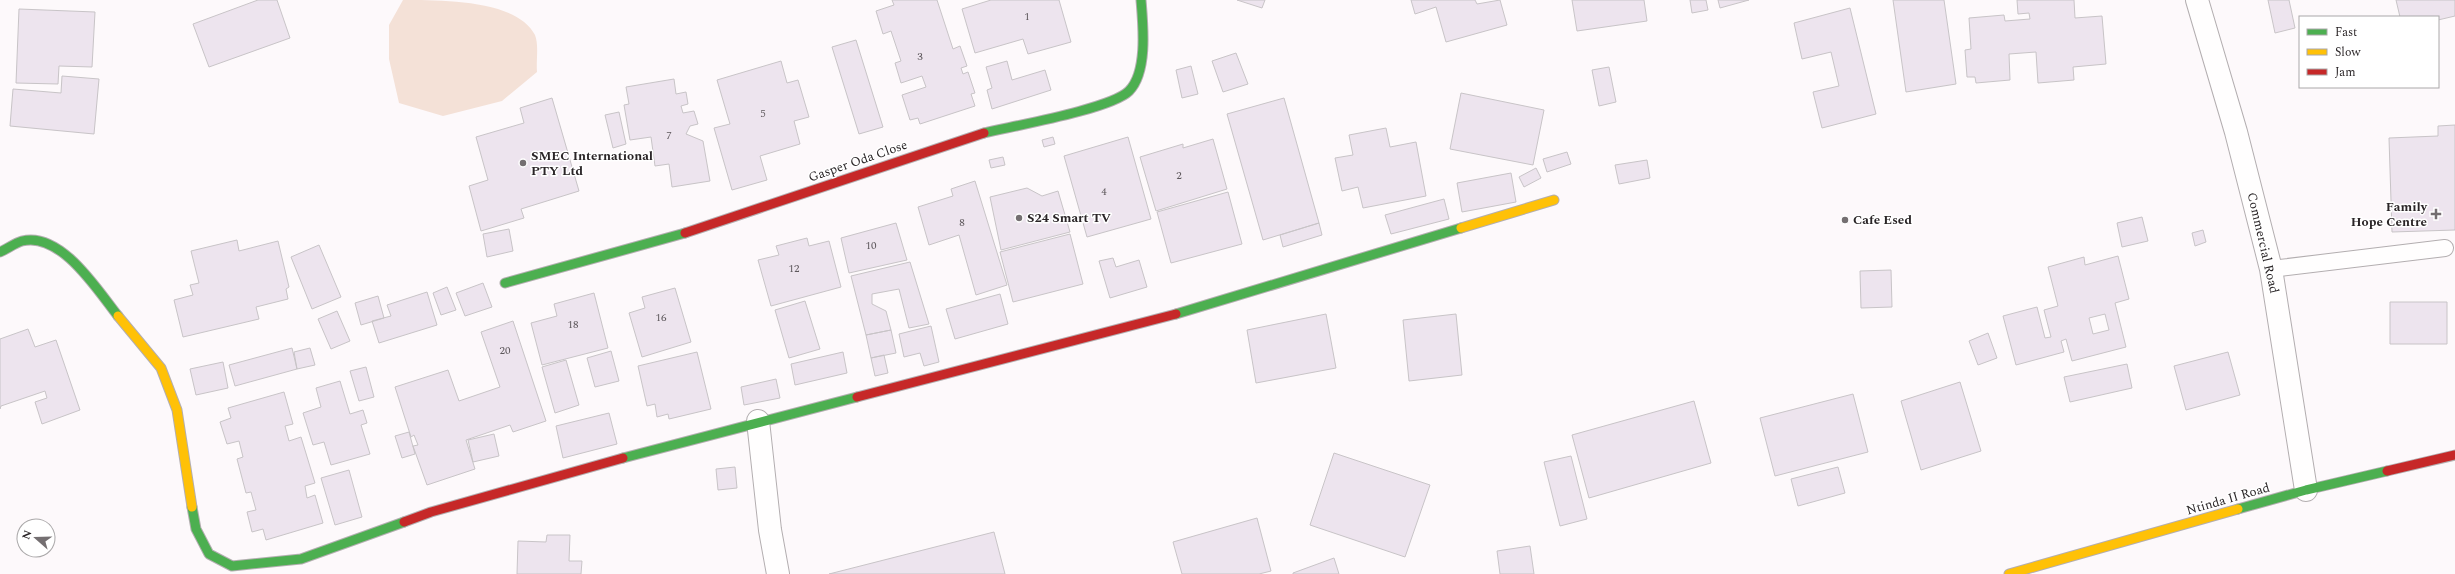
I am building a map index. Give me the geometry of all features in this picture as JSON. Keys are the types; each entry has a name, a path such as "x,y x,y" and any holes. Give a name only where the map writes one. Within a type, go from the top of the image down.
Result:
{"street":[{"name":"Gasper Oda Close","path":"505,283 648,241 691,231 763,208 845,178 980,134 1107,104 1128,91 1138,73 1144,46 1141,0"},
{"name":"Commercial Road","path":"2198,0 2236,132 2271,269 2306,490"},
{"path":"0,252 23,241 38,241 53,246 73,260 161,368 177,410 196,529 210,554 232,566 301,559 431,512 583,468 758,420 1162,318 1554,200"},
{"path":"758,420 770,530 778,574"},
{"name":"Ntinda II Road","path":"2009,574 2306,490 2455,455"}],"lane":[{"path":"2271,269 2444,248"}],"shaded area":[{"path":"403,0 478,4 513,15 526,23 535,35 537,48 537,72 502,101 443,116 399,103 389,59 389,25"}],"building":[{"path":"258,0 277,0 290,38 209,67 193,24"},
{"path":"892,0 937,0 953,49 960,46 967,66 961,68 963,74 968,72 975,93 971,94 975,106 920,124 918,118 910,120 902,95 926,87 922,76 901,83 895,63 901,61 891,31 883,34 876,11 894,5"},
{"path":"991,0 1059,0 1071,42 1028,54 1023,39 975,53 962,9"},
{"path":"1237,0 1265,0 1262,8"},
{"path":"1411,0 1475,0 1477,4 1500,0 1507,25 1446,42 1436,7 1415,14"},
{"path":"1572,0 1644,0 1647,21 1577,31"},
{"path":"1690,0 1706,0 1708,10 1692,13"},
{"path":"1718,0 1749,0 1720,8"},
{"path":"1893,0 1944,0 1956,84 1906,92"},
{"path":"2017,0 2074,0 2075,18 2102,16 2106,64 2073,67 2074,80 2038,83 2036,52 2009,54 2010,80 1976,83 1975,77 1967,77 1965,50 1971,49 1969,18 2004,15 2005,21 2030,19 2029,13 2018,14"},
{"path":"2268,0 2289,0 2295,28 2275,33"},
{"path":"2396,0 2455,0 2455,16 2439,20 2439,16 2400,16"},
{"path":"1850,8 1876,114 1822,128 1813,92 1839,86 1831,52 1802,59 1794,23"},
{"path":"19,9 95,12 92,67 59,66 58,84 16,83"},
{"path":"856,40 883,127 859,134 832,47"},
{"path":"1236,53 1248,84 1223,92 1212,61"},
{"path":"781,61 787,83 798,80 809,117 794,121 800,144 760,156 767,180 732,190 714,128 730,124 717,80"},
{"path":"1007,61 1012,80 1045,70 1051,90 992,109 987,90 992,88 986,67"},
{"path":"1191,66 1198,94 1182,98 1176,70"},
{"path":"1609,67 1616,102 1599,106 1592,70"},
{"path":"62,76 99,79 94,134 10,126 13,89 61,93"},
{"path":"674,79 676,94 686,92 688,104 681,106 683,113 694,111 698,124 690,126 686,134 703,141 710,181 672,187 669,164 655,166 651,137 630,140 624,105 629,104 626,87"},
{"path":"1461,93 1544,110 1533,165 1450,149"},
{"path":"552,98 579,191 521,209 524,218 481,231 469,186 488,180 476,137 524,123 520,108"},
{"path":"1284,98 1319,223 1263,240 1227,114"},
{"path":"619,112 626,144 613,148 605,115"},
{"path":"2455,125 2455,230 2392,232 2389,138 2438,136 2438,126"},
{"path":"1386,128 1390,147 1416,142 1426,196 1363,208 1358,187 1342,191 1335,158 1353,155 1349,135"},
{"path":"1053,137 1055,144 1044,147 1042,140"},
{"path":"1128,137 1151,219 1087,237 1064,156"},
{"path":"1213,139 1227,189 1156,211 1140,157 1183,144 1183,148"},
{"path":"1567,152 1571,164 1547,172 1543,159"},
{"path":"1003,157 1005,165 991,168 989,160"},
{"path":"1647,160 1650,178 1619,184 1615,165"},
{"path":"1536,168 1541,178 1524,187 1519,177"},
{"path":"1511,173 1516,202 1462,212 1457,183"},
{"path":"975,181 1007,285 976,295 959,235 929,245 918,207 953,196 951,189"},
{"path":"1027,188 1042,196 1058,191 1070,232 1001,250 990,197"},
{"path":"1228,192 1242,244 1171,263 1157,212"},
{"path":"1444,199 1449,219 1391,234 1385,215"},
{"path":"2142,217 2148,241 2122,247 2117,223"},
{"path":"896,223 907,260 849,273 841,238"},
{"path":"1319,223 1322,235 1283,247 1280,235"},
{"path":"509,229 513,251 487,257 483,234"},
{"path":"2203,230 2206,242 2195,246 2192,233"},
{"path":"1070,234 1083,284 1013,302 1000,252"},
{"path":"807,238 809,246 829,241 841,287 771,306 758,260 779,255 776,246"},
{"path":"237,240 239,251 278,241 289,287 286,289 288,299 256,307 259,319 183,337 174,300 193,295 190,285 199,283 191,251"},
{"path":"319,245 341,297 312,309 291,257"},
{"path":"2118,256 2129,299 2115,303 2126,347 2072,361 2066,339 2061,341 2064,352 2016,365 2003,316 2037,307 2045,338 2051,337 2044,310 2058,306 2048,267 2084,257 2085,265","holes":["2105,314 2109,330 2093,334 2089,318"]},
{"path":"1113,258 1116,267 1139,260 1147,287 1110,298 1099,261"},
{"path":"910,262 929,324 909,328 899,289 872,294 872,304 886,311 891,330 866,335 851,276"},
{"path":"1891,270 1892,307 1861,308 1860,271"},
{"path":"483,283 492,307 465,316 456,293"},
{"path":"447,287 456,310 441,315 433,293"},
{"path":"675,288 691,342 642,357 629,313 645,308 642,297"},
{"path":"427,292 437,325 379,343 372,321 391,316 387,305"},
{"path":"594,293 608,348 542,365 531,323 557,316 554,304"},
{"path":"1000,294 1008,324 955,339 946,309"},
{"path":"378,296 384,318 361,325 355,303"},
{"path":"805,301 820,349 789,358 775,310"},
{"path":"2390,302 2447,302 2447,344 2390,344"},
{"path":"337,311 350,341 331,349 318,319"},
{"path":"1326,314 1336,368 1256,383 1247,330"},
{"path":"1456,314 1462,375 1409,381 1403,320"},
{"path":"513,321 546,421 513,432 510,425 466,440 475,469 427,485 413,446 418,445 414,435 411,437 395,387 448,370 459,401 500,387 481,332"},
{"path":"931,326 939,362 924,366 920,353 904,357 899,334"},
{"path":"28,329 35,347 56,340 80,410 42,424 35,402 47,398 45,391 1,406 0,409 0,339"},
{"path":"891,330 896,353 871,358 866,335"},
{"path":"1988,333 1997,358 1978,365 1969,341"},
{"path":"292,348 297,369 235,386 229,365"},
{"path":"310,348 315,365 297,369 294,352"},
{"path":"611,351 619,381 595,387 587,358"},
{"path":"697,352 711,409 669,419 668,414 657,417 655,404 647,406 638,366"},
{"path":"843,352 847,373 795,385 791,364"},
{"path":"2228,352 2240,395 2186,410 2174,366"},
{"path":"884,355 888,373 875,376 871,358"},
{"path":"566,360 579,405 555,413 542,367"},
{"path":"223,362 228,388 196,395 190,369"},
{"path":"2127,364 2132,388 2070,402 2064,377"},
{"path":"366,367 374,397 359,401 350,371"},
{"path":"776,379 780,398 744,405 741,387"},
{"path":"340,381 350,414 363,410 367,423 361,425 370,454 331,465 324,442 313,445 303,413 321,407 316,388"},
{"path":"1960,382 1981,451 1921,470 1901,401"},
{"path":"284,392 293,424 285,426 289,441 301,437 315,483 305,486 307,498 315,495 323,523 266,540 263,529 252,532 247,512 256,510 251,492 246,493 237,459 243,457 239,441 227,444 220,422 231,418 228,408"},
{"path":"1853,394 1868,452 1775,476 1760,418"},
{"path":"1694,401 1711,463 1589,498 1572,435"},
{"path":"609,413 617,444 563,458 556,426"},
{"path":"409,432 415,454 402,458 395,436"},
{"path":"494,434 499,456 473,462 468,440"},
{"path":"1334,453 1430,485 1405,557 1310,525"},
{"path":"1571,456 1587,519 1560,526 1544,462"},
{"path":"735,467 737,488 718,490 716,469"},
{"path":"1838,467 1845,493 1798,506 1791,479"},
{"path":"349,470 362,517 335,525 321,478"},
{"path":"1257,518 1271,571 1259,574 1182,574 1173,542"},
{"path":"994,532 1005,574 829,574"},
{"path":"547,535 570,535 569,561 582,561 581,574 517,574 518,541 546,542"},
{"path":"1530,546 1534,574 1500,574 1497,551"},
{"path":"1334,558 1339,574 1293,574 1293,573"}],"traffic: fast":[{"path":"984,133 1083,110 1119,98 1129,91 1135,83 1142,60 1143,22 1141,0"},
{"path":"1176,314 1461,228"},
{"path":"505,283 685,233"},
{"path":"0,252 22,241 37,240 51,245 77,265 118,316"},
{"path":"623,458 857,397"},
{"path":"2238,509 2306,490 2387,471"},
{"path":"192,507 196,529 209,554 232,566 301,559 404,522"}],"traffic: slow":[{"path":"1461,228 1554,200"},
{"path":"118,316 161,368 177,410 192,507"},
{"path":"2009,574 2238,509"}],"traffic: jam":[{"path":"685,233 984,133"},
{"path":"857,397 1176,314"},
{"path":"2387,471 2455,455"},
{"path":"404,522 431,512 623,458"}],"place":[{"name":"SMEC International PTY Ltd","path":"523,163"},
{"name":"Family Hope Centre","path":"2436,214"},
{"name":"S24 Smart TV","path":"1019,218"},
{"name":"Cafe Esed","path":"1845,220"}]}
